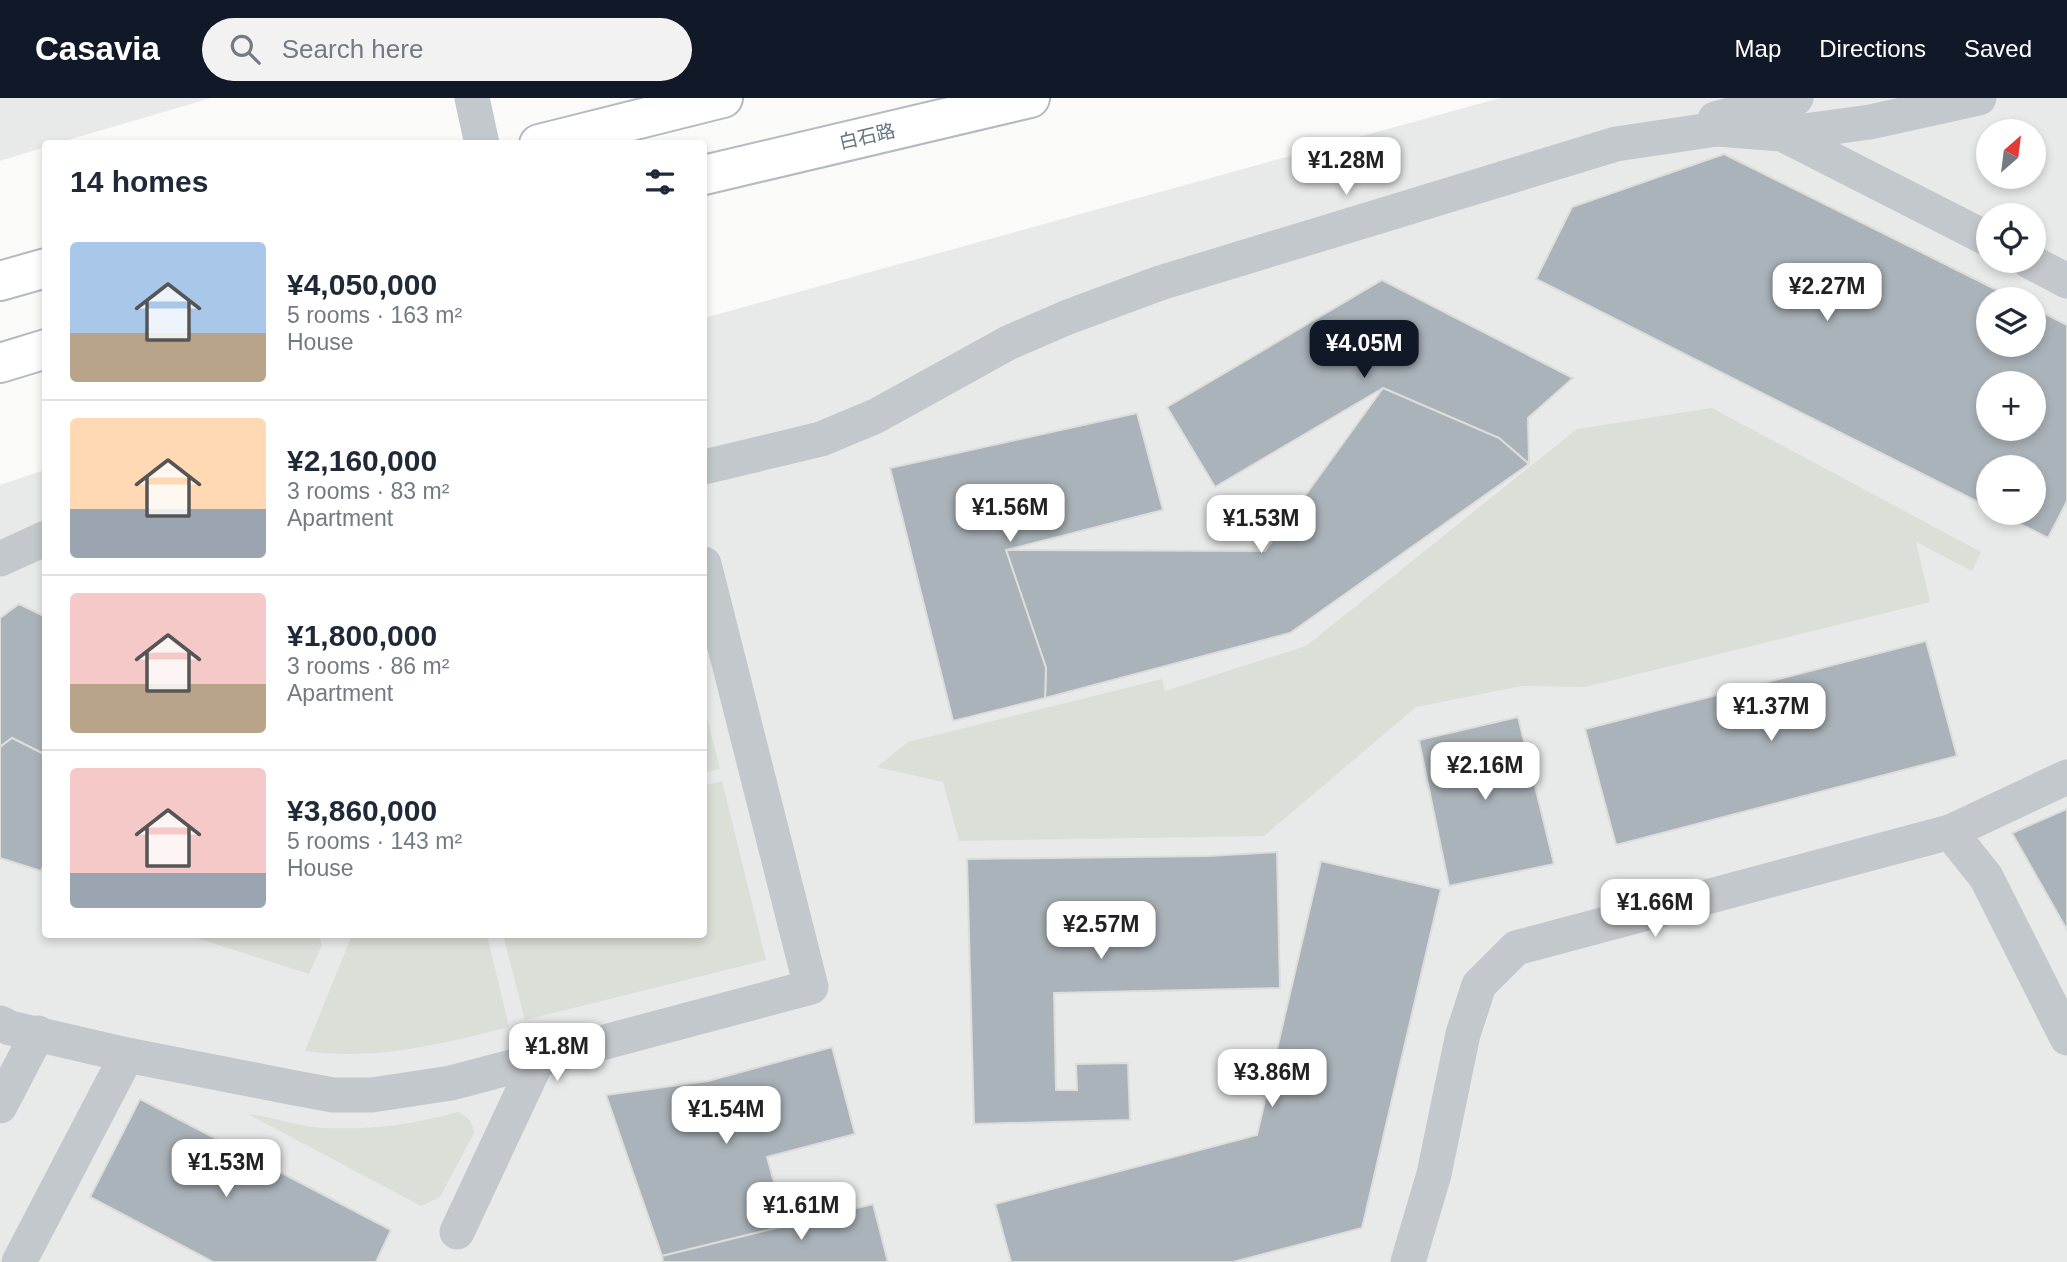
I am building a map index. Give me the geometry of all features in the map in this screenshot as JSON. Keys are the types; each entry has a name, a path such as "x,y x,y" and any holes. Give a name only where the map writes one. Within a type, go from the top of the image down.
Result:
{"main road":[{"path":"555,140 723,98"},
{"name":"白石路","path":"707,174 1030,98"},
{"path":"0,281 42,269"},
{"path":"0,363 42,350"}],"street":[{"path":"472,98 481,140"},
{"path":"707,466 821,439 876,416 1008,343 1068,317 1160,283 1616,144 1796,98"},
{"path":"1616,144 1717,129 1783,134 1870,122 1979,98"},
{"path":"1783,134 1976,233"},
{"path":"2046,270 2067,281"},
{"path":"0,1023 10,1028 127,1055 332,1095 372,1096 451,1083 811,987 707,576"},
{"path":"1408,1262 1434,1174 1463,1034 1479,985 1516,948 1950,832 2067,777"},
{"path":"1950,832 1986,877 2067,1038"},
{"path":"0,1106 38,1033"},
{"path":"19,1262 127,1055"},
{"path":"457,1232 538,1059"}],"shaded area":[{"path":"0,98 211,98 68,140 42,140 42,148 0,161"},
{"path":"1500,98 2067,98 2067,1262 0,1262 0,485 42,471 42,938 707,938 707,317"},
{"path":"1712,408 1981,552 1972,571 1916,542 1930,602 1585,687 1521,686 1416,707 1264,836 959,841 943,782 877,767 908,742 1162,679 1165,691 1306,646 1577,429"},
{"path":"707,718 720,769 707,772"},
{"path":"722,781 766,960 525,1020 504,938 707,938 707,785"},
{"path":"197,938 320,938 322,945 309,974"},
{"path":"351,938 488,938 509,1027 433,1045 383,1052 331,1054 305,1051"},
{"path":"457,1112 469,1120 474,1133 440,1197 421,1206 248,1114 304,1126 340,1128 407,1123"}],"building":[{"path":"1724,154 1991,287 1976,287 1976,357 2046,357 2046,314 2067,325 2067,501 2048,538 2023,525 2046,525 2046,455 1976,455 1976,501 1536,279 1572,207"},
{"path":"1382,280 1573,378 1528,418 1529,464 1499,438 1383,388 1215,487 1167,407"},
{"path":"1383,388 1499,438 1529,464 1290,633 1045,698 1046,668 1006,550 1265,551"},
{"path":"1137,413 1163,510 1006,550 1046,668 1045,698 953,721 890,468"},
{"path":"19,604 42,615 42,753 12,738 0,747 0,618"},
{"path":"1926,641 1957,756 1616,845 1585,729"},
{"path":"1518,717 1554,864 1449,886 1419,740"},
{"path":"12,738 42,753 41,871 0,858 0,747"},
{"path":"2067,809 2067,930 2012,833"},
{"path":"1277,852 1280,988 1054,993 1056,1090 1077,1090 1076,1064 1128,1063 1130,1120 974,1124 967,859 1209,856"},
{"path":"1321,861 1441,889 1362,1228 1233,1262 1011,1262 995,1204 1257,1135"},
{"path":"832,1047 855,1134 767,1157 786,1226 662,1256 606,1095 708,1081"},
{"path":"140,1099 391,1230 376,1262 213,1262 90,1197"},
{"path":"873,1204 888,1262 663,1262 662,1256"}]}
